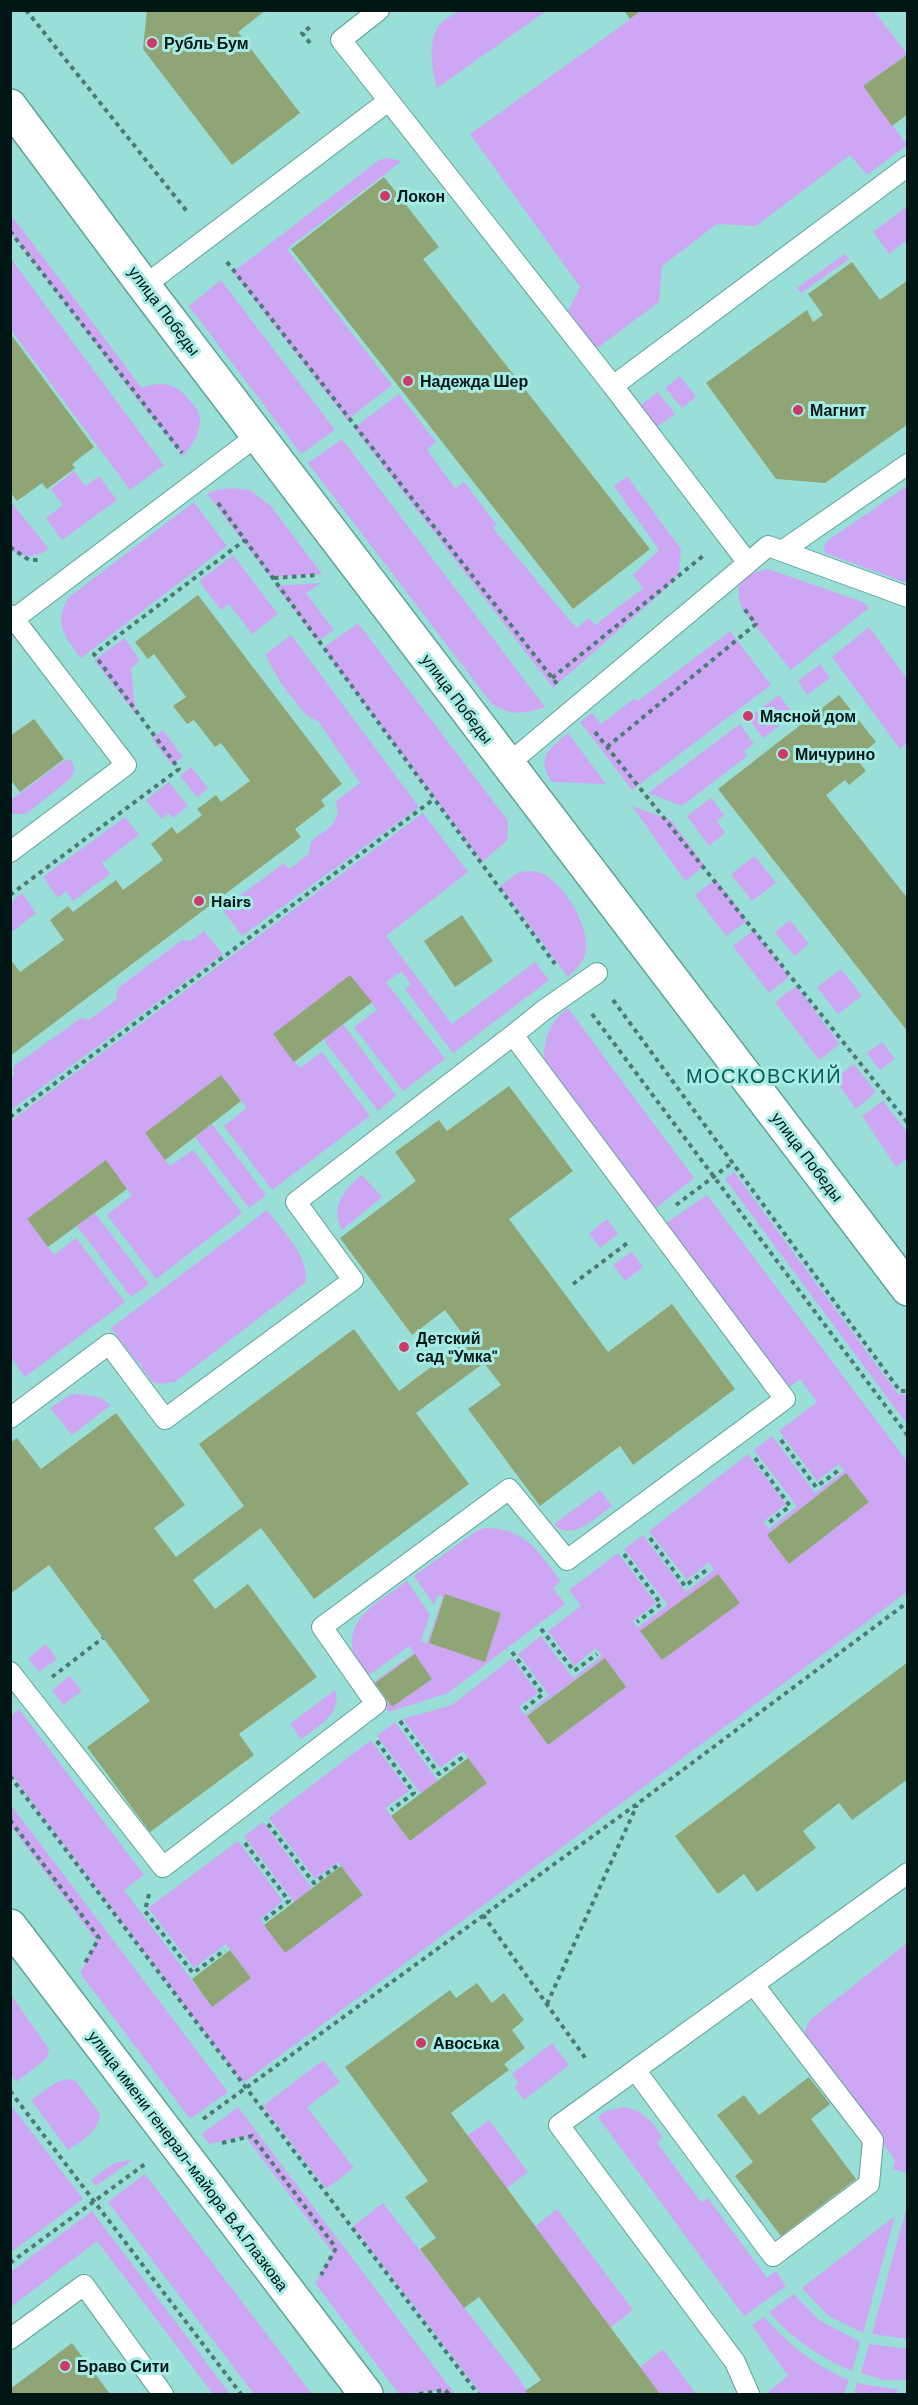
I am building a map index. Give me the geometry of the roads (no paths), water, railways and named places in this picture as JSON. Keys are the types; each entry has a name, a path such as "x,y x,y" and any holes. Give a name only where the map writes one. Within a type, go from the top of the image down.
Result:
{"street":[{"name":"улица Победы","path":"10,106 507,765 908,1289"},
{"name":"улица имени генерал-майора В.А.Глазкова","path":"10,1926 366,2394"}],"lane":[{"path":"379,10 341,40 387,102 613,386 748,563"},
{"path":"144,286 387,102"},
{"path":"613,386 908,166"},
{"path":"10,852 126,765 12,617 258,435"},
{"path":"782,551 908,464"},
{"path":"507,765 768,546 908,597"},
{"path":"10,1418 109,1344 165,1419 353,1280 296,1202 544,1010 596,974"},
{"path":"10,1672 163,1867 376,1704 322,1627 509,1489 567,1560 785,1399 513,1035"},
{"path":"749,2394 735,2362 559,2125 908,1873"},
{"path":"636,2071 773,2256 869,2184 873,2140 754,1985"},
{"path":"10,2339 84,2285 163,2394"}],"place":[{"name":"Рубль Бум","path":"152,43"},
{"name":"Локон","path":"385,196"},
{"name":"Надежда Шер","path":"408,381"},
{"name":"Магнит","path":"798,410"},
{"name":"Мясной дом","path":"748,716"},
{"name":"Мичурино","path":"783,754"},
{"name":"Hairs","path":"199,901"},
{"name":"Детский сад \"Умка\"","path":"404,1347"},
{"name":"Авоська","path":"421,2043"},
{"name":"Браво Сити","path":"65,2366"}],"district":[{"name":"МОСКОВСКИЙ","path":"764,1076"}]}
